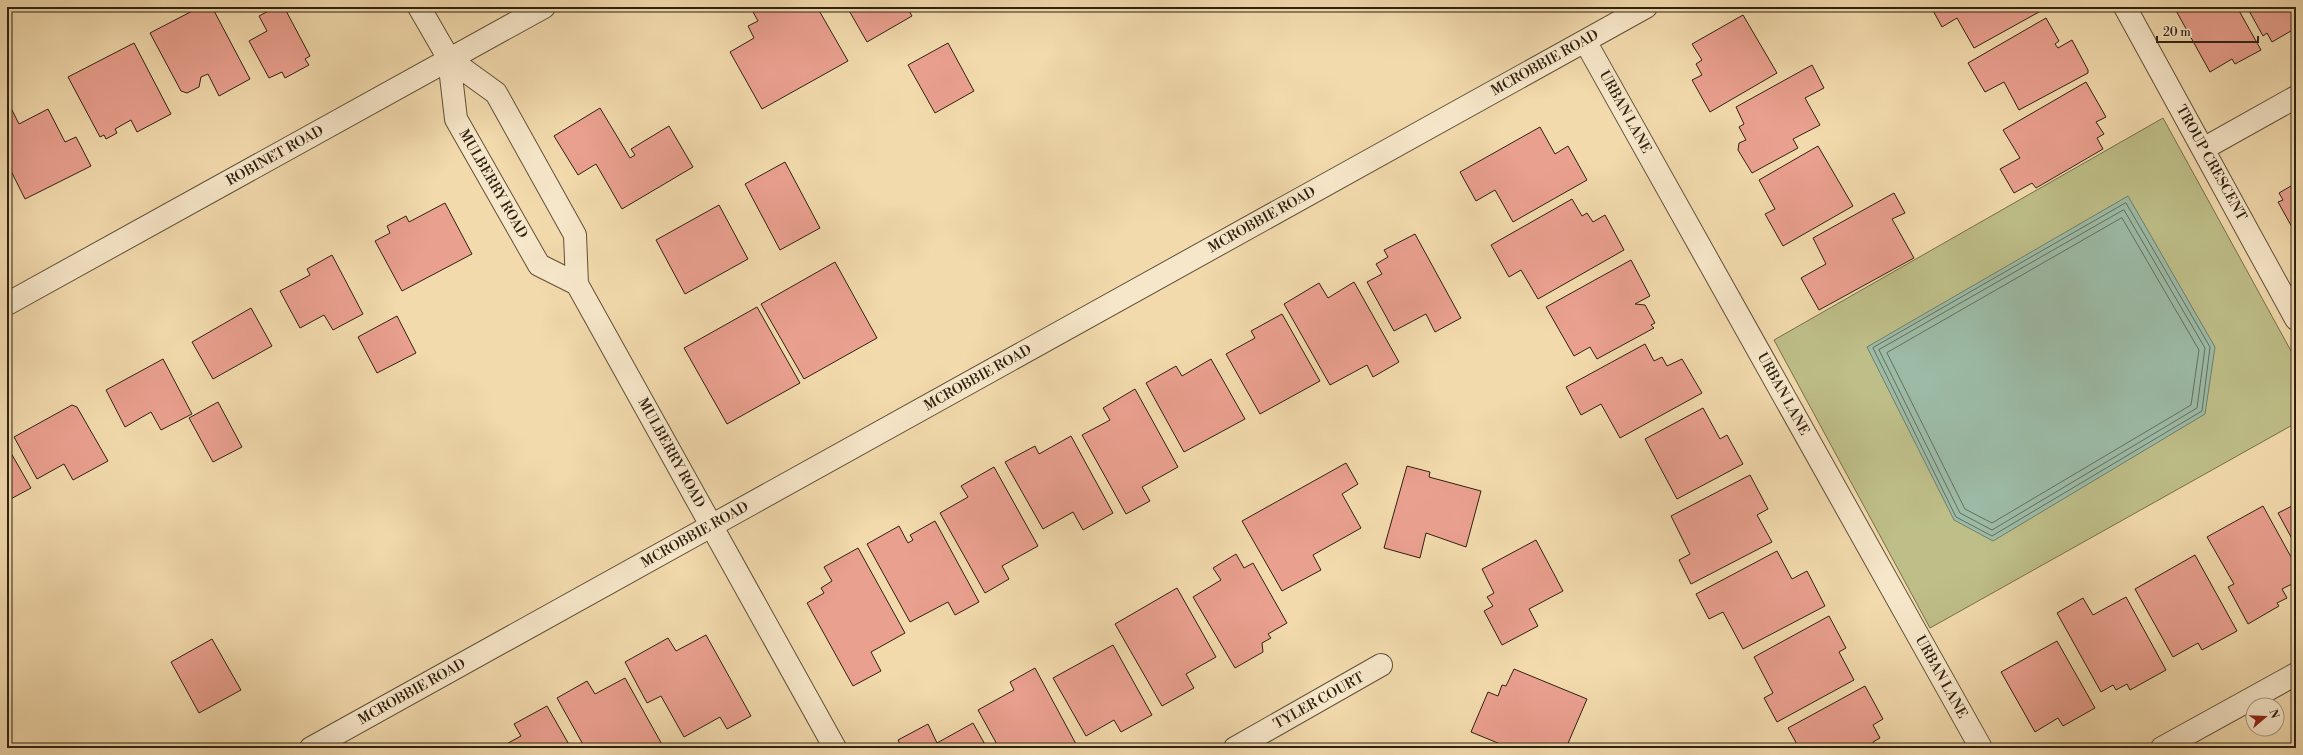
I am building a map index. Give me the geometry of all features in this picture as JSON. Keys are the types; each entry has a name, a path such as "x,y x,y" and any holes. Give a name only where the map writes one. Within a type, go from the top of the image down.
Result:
{"street":[{"name":"MULBERRY ROAD","path":"419,7 449,59 456,119 539,265 577,284"},
{"name":"ROBINET ROAD","path":"7,304 544,7"},
{"name":"MCROBBIE ROAD","path":"311,748 1646,7"},
{"name":"TROUP CRESCENT","path":"2125,7 2296,319"},
{"name":"URBAN LANE","path":"1585,41 1981,748"},
{"name":"MULBERRY ROAD","path":"449,59 496,93 575,235 577,284 835,748"},
{"path":"2203,149 2296,97"},
{"name":"TYLER COURT","path":"1235,748 1381,665"},
{"path":"2162,748 2296,674"}],"green space":[{"path":"2163,118 2296,360 2296,423 1930,628 1774,340"}],"water":[{"path":"2128,196 2215,347 2205,414 1993,541 1954,520 1867,347"}],"building":[{"path":"200,7 212,7 250,79 219,96 208,74 201,77 199,87 187,93 181,91 150,33"},
{"path":"276,7 284,7 310,56 305,59 309,65 285,78 282,72 269,78 249,41 267,31 259,16"},
{"path":"762,7 772,7 773,10 779,7 817,7 848,61 762,109 730,52 754,38 748,26 758,21 753,12"},
{"path":"847,7 907,7 912,16 867,42"},
{"path":"1931,7 2048,7 1974,48 1957,18 1942,27"},
{"path":"2174,7 2237,7 2261,50 2235,64 2232,59 2210,72"},
{"path":"2247,7 2296,7 2296,28 2272,42 2267,33 2263,36"},
{"path":"1743,15 1777,73 1710,112 1692,80 1702,75 1696,64 1702,60 1692,44"},
{"path":"2046,18 2059,41 2055,44 2058,48 2072,40 2088,70 2088,73 2019,110 2004,82 1985,92 1968,63"},
{"path":"134,43 171,114 137,132 131,120 115,129 117,133 106,139 104,135 100,137 68,77"},
{"path":"948,43 974,91 935,113 908,65"},
{"path":"1812,65 1824,88 1805,98 1820,125 1793,139 1798,148 1752,173 1738,150 1739,143 1746,140 1739,127 1744,124 1736,107"},
{"path":"2086,82 2106,117 2096,122 2104,134 2097,138 2103,149 2036,188 2032,183 2014,193 2000,169 2020,158 2003,130"},
{"path":"7,100 19,124 48,109 65,142 76,137 91,166 25,199 7,163"},
{"path":"600,108 630,158 635,155 631,149 669,126 693,167 622,209 596,164 578,175 554,136"},
{"path":"1540,127 1555,154 1568,146 1587,180 1513,222 1495,190 1476,201 1460,172"},
{"path":"1818,146 1853,206 1783,246 1765,214 1775,209 1759,180"},
{"path":"785,162 820,228 780,250 745,184"},
{"path":"2296,183 2296,227 2293,229 2278,202 2283,200 2279,193"},
{"path":"1894,193 1905,213 1892,219 1914,258 1819,310 1801,278 1826,264 1813,238"},
{"path":"1572,199 1582,216 1587,213 1593,222 1605,215 1624,250 1538,299 1521,270 1509,277 1491,245"},
{"path":"445,203 472,254 402,291 375,241 390,233 387,226 406,216 409,222"},
{"path":"719,205 748,259 685,294 656,240"},
{"path":"1415,234 1461,318 1435,332 1426,314 1394,331 1367,282 1382,274 1376,264 1388,257 1384,250"},
{"path":"332,255 363,314 333,330 324,315 300,328 280,291 310,275 307,269"},
{"path":"1631,260 1650,296 1635,304 1645,305 1655,323 1651,325 1654,328 1597,359 1590,347 1574,356 1546,307"},
{"path":"835,262 877,338 804,379 761,304"},
{"path":"1354,282 1399,362 1373,377 1367,365 1330,385 1284,304 1319,283 1328,298"},
{"path":"757,307 800,383 727,424 684,348"},
{"path":"251,308 272,346 213,379 192,342"},
{"path":"1282,314 1320,381 1260,414 1226,354 1255,338 1251,331"},
{"path":"397,316 416,353 377,373 358,337"},
{"path":"1645,344 1654,361 1662,357 1667,366 1682,359 1702,393 1620,438 1601,404 1581,415 1566,387"},
{"path":"163,359 192,414 161,430 151,412 125,427 106,390"},
{"path":"1211,359 1245,419 1184,452 1146,383 1176,366 1182,376"},
{"path":"1135,389 1178,467 1142,487 1150,501 1126,514 1082,435 1110,420 1103,408"},
{"path":"218,402 242,447 213,462 189,418"},
{"path":"72,405 77,407 108,461 73,480 64,464 37,479 14,437"},
{"path":"1703,408 1720,439 1727,435 1743,464 1677,499 1645,439"},
{"path":"1071,436 1113,513 1083,530 1073,512 1043,529 1005,462 1035,446 1039,454"},
{"path":"7,446 31,488 7,501"},
{"path":"1346,463 1358,484 1342,494 1361,528 1313,555 1321,570 1282,591 1242,521"},
{"path":"1407,466 1430,472 1429,477 1481,491 1466,547 1426,533 1420,558 1384,548"},
{"path":"994,467 1038,546 1002,566 1009,579 985,593 940,513 968,497 961,486"},
{"path":"1750,475 1768,509 1757,515 1772,542 1691,584 1679,560 1690,554 1671,516"},
{"path":"2296,504 2296,546 2278,513"},
{"path":"2263,506 2296,566 2296,582 2282,589 2287,598 2277,603 2279,606 2248,624 2228,587 2234,584 2207,537"},
{"path":"935,521 979,602 955,615 948,602 910,622 867,544 899,526 908,543 913,540 910,535"},
{"path":"1536,540 1563,591 1529,609 1538,626 1502,645 1484,611 1493,606 1487,597 1494,593 1482,569"},
{"path":"858,548 905,633 871,652 881,671 853,686 807,603 824,593 821,588 832,581 824,567"},
{"path":"1777,551 1792,579 1807,571 1825,606 1743,649 1723,612 1709,619 1696,594"},
{"path":"1236,554 1244,568 1253,563 1287,623 1268,634 1271,638 1262,643 1263,652 1235,668 1193,597 1221,580 1213,568"},
{"path":"2195,555 2237,631 2202,650 2198,643 2173,657 2135,589"},
{"path":"1177,588 1216,657 1186,674 1194,688 1162,706 1115,624"},
{"path":"2126,597 2166,670 2130,690 2127,684 2116,690 2113,685 2101,692 2057,613 2083,598 2093,615"},
{"path":"1829,616 1846,648 1839,652 1854,680 1777,722 1764,698 1773,693 1754,657"},
{"path":"706,635 751,716 727,729 720,717 684,737 661,696 647,703 625,662 668,638 676,651"},
{"path":"212,639 241,690 199,713 171,662"},
{"path":"2057,641 2095,708 2063,726 2058,718 2035,732 2001,672"},
{"path":"1113,645 1152,715 1121,732 1114,720 1086,736 1053,678"},
{"path":"1035,668 1076,744 1068,748 999,748 978,710 1014,690 1010,682"},
{"path":"1514,669 1587,699 1566,748 1510,748 1471,732 1488,692 1498,696 1502,685 1506,686"},
{"path":"625,678 664,748 585,748 557,698 587,681 595,694"},
{"path":"1865,686 1883,719 1873,725 1880,738 1873,742 1876,748 1799,748 1788,728"},
{"path":"547,706 571,748 499,748 521,736 514,724"},
{"path":"973,723 987,748 902,748 898,740 928,724 937,743"}]}
